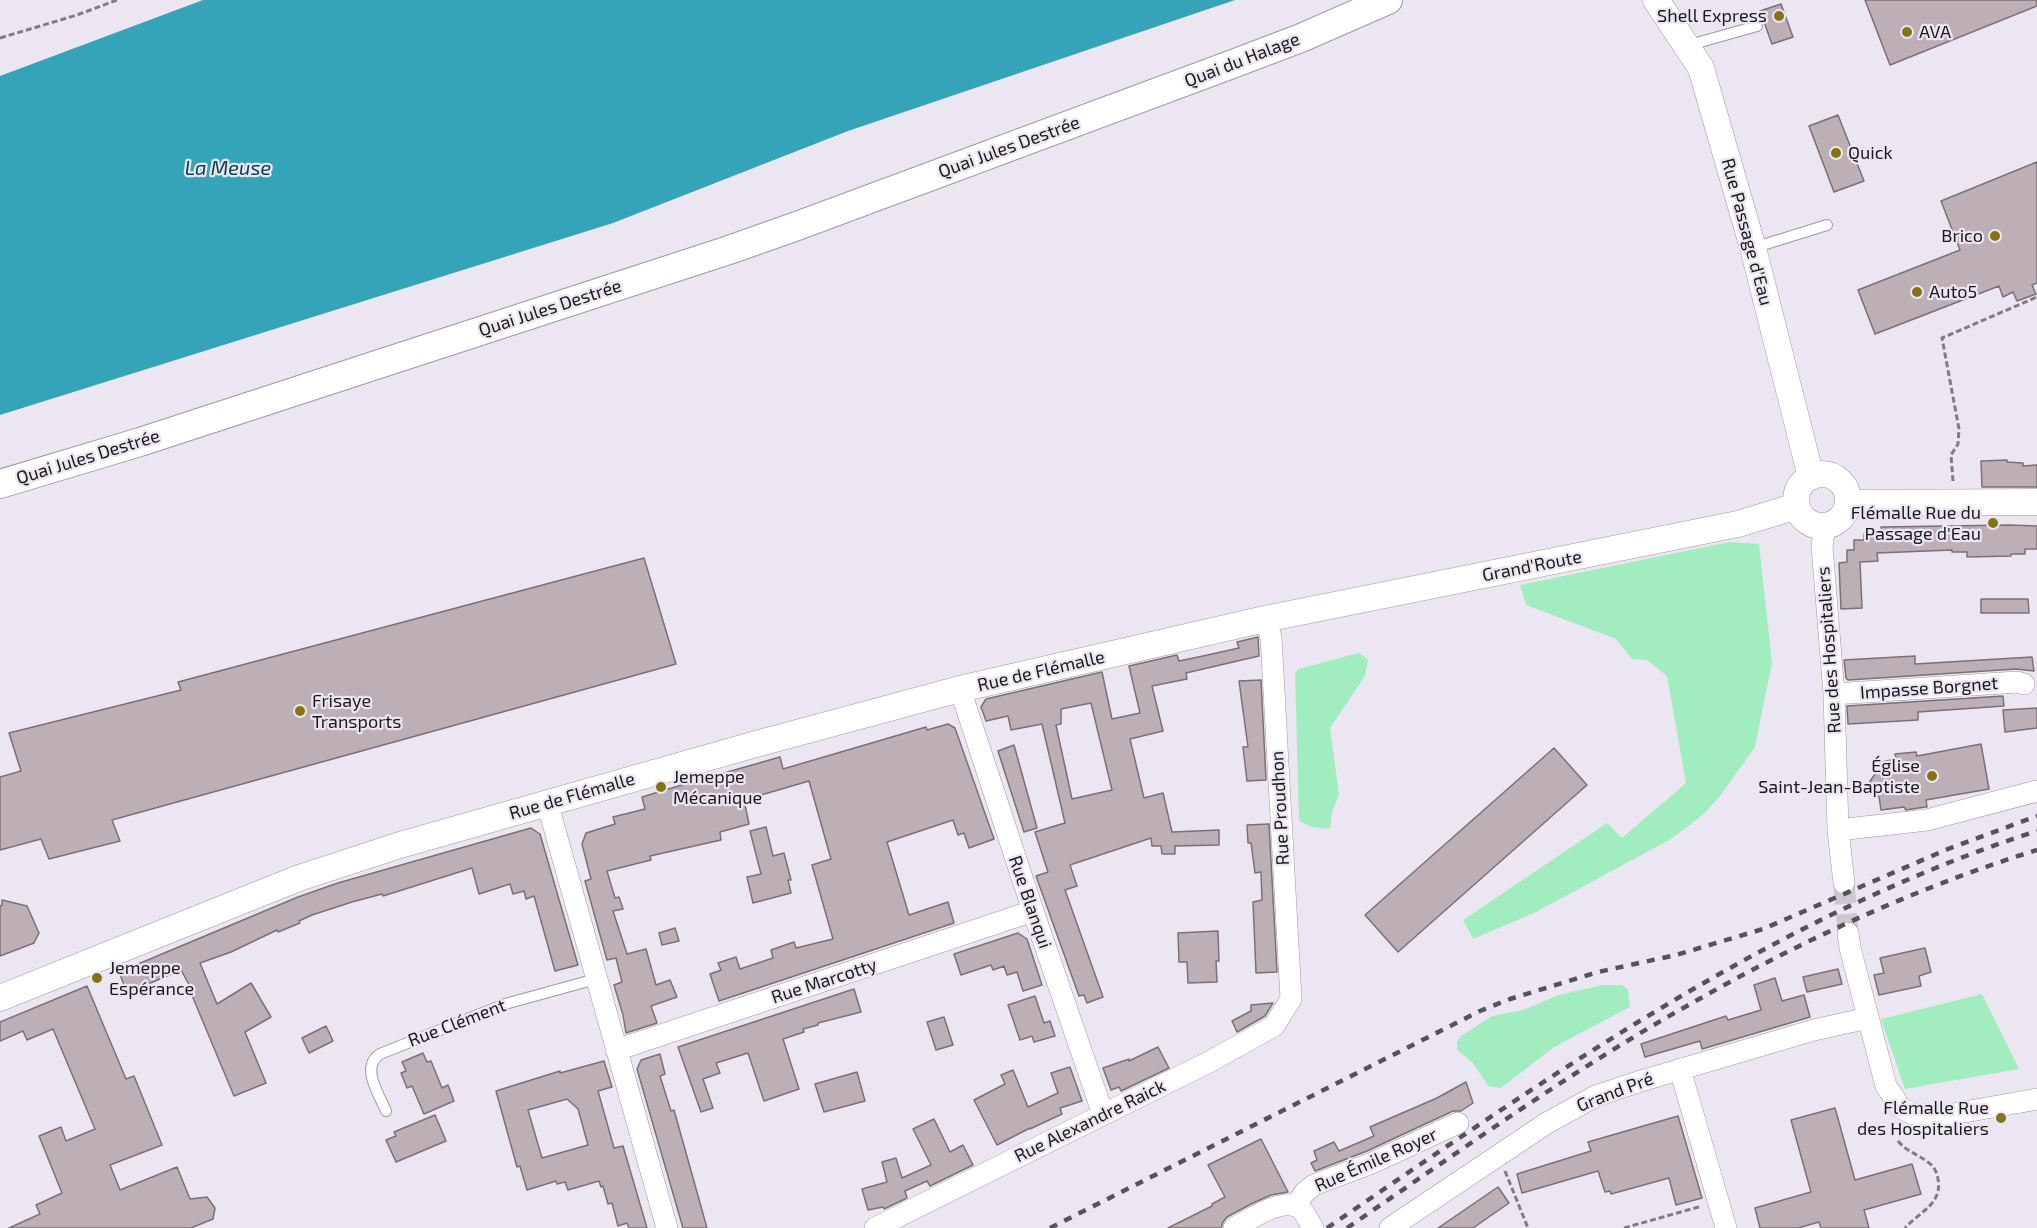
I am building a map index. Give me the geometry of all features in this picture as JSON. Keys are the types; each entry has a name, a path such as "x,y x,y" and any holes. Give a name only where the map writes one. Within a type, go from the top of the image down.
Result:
{"main road":[{"name":"Quai du Halage","path":"1095,115 1291,42 1388,0"},
{"name":"Quai Jules Destrée","path":"0,484 140,442 741,246 1095,115"}],"street":[{"name":"Rue Passage d'Eau","path":"1656,0 1701,68 1753,248 1811,477"},
{"path":"1820,474 1838,479 1848,494 1848,503 1838,521 1825,526 1811,523 1800,513 1797,506 1797,495 1802,484 1820,474"},
{"path":"1848,503 2037,502"},
{"name":"Grand'Route","path":"1265,619 1738,524 1797,506"},
{"name":"Rue des Hospitaliers","path":"1825,526 1822,546 1834,694 1838,830 1844,883"},
{"name":"Rue de Flémalle","path":"0,998 299,878 400,845 547,802 960,689 1265,619"},
{"name":"Rue Proudhon","path":"1265,619 1271,637 1291,999"},
{"name":"Impasse Borgnet","path":"1834,694 2017,682 2024,684"},
{"name":"Rue Blanqui","path":"960,689 1103,1114"},
{"path":"1838,830 1927,820 2037,791"},
{"path":"547,802 667,1228"},
{"name":"Rue Marcotty","path":"616,1050 1033,911"},
{"path":"1848,933 1887,1086 1901,1108 1913,1114 1942,1116 2037,1099"},
{"name":"Rue Alexandre Raick","path":"875,1228 1209,1062 1274,1026 1291,999"},
{"name":"Grand Pré","path":"1390,1228 1577,1106 1613,1090 1814,1030 1868,1018"},
{"path":"1680,1069 1726,1228"},
{"name":"Rue Émile Royer","path":"1234,1228 1278,1205 1295,1206 1305,1192 1314,1185 1372,1163 1458,1123"},
{"path":"1295,1206 1301,1209 1313,1228"}],"lane":[{"path":"1686,46 1757,26"},
{"path":"1753,248 1827,225"},
{"name":"Rue Clément","path":"386,1111 371,1071 372,1061 380,1054 505,1004 596,979"}],"path":[{"path":"0,39 117,0"},
{"path":"1953,504 1951,455 1958,444 1959,429 1942,338 2037,297"},
{"path":"1898,1141 1905,1149 1931,1164 1939,1182 1938,1191 1928,1209 1905,1228"},
{"path":"1500,1155 1511,1189 1528,1228"},
{"path":"1624,1228 1718,1201"}],"green space":[{"path":"1729,542 1759,544 1772,663 1755,747 1720,796 1704,814 1671,839 1536,912 1473,939 1463,920 1607,823 1622,838 1686,783 1667,676 1647,660 1632,659 1616,639 1526,605 1520,585"},
{"path":"1359,653 1368,659 1365,676 1330,728 1339,795 1332,812 1330,829 1311,827 1299,821 1295,674 1298,669"},
{"path":"1602,985 1622,985 1628,990 1630,1007 1554,1047 1501,1088 1488,1086 1473,1063 1457,1050 1457,1042 1461,1036 1492,1016 1523,1010 1559,995"},
{"path":"1982,994 2019,1069 1905,1089 1881,1019"}],"water":[{"name":"La Meuse","path":"203,0 1235,0 848,131 613,223 0,415 0,76"}],"building":[{"path":"1865,0 2037,0 2037,6 1890,65"},
{"path":"1781,4 1793,37 1772,44 1760,11"},
{"name":"Quick","path":"1838,115 1864,181 1834,192 1809,126"},
{"name":"Brico","path":"2037,162 2037,283 2032,285 2036,294 2017,301 2013,292 2003,297 1999,286 1875,334 1858,290 1960,250 1941,201"},
{"path":"2007,460 2007,462 2023,463 2023,466 2037,465 2037,487 1982,487 1981,461"},
{"path":"2037,526 2037,549 2025,549 2025,554 2011,554 2011,556 1967,557 1967,552 1952,552 1952,550 1877,553 1878,561 1860,562 1862,608 1841,609 1839,563 1847,562 1847,550 1854,550 1854,540 1864,540 1864,534 1875,534 1875,530 1881,530 1881,527"},
{"name":"Frisaye Transports","path":"644,558 676,664 112,820 120,841 49,859 41,839 0,850 0,777 21,771 9,733 181,690 178,682"},
{"path":"1981,599 2028,599 2029,613 1981,613"},
{"path":"1258,637 1259,656 1186,673 1187,679 1152,686 1163,731 1130,739 1144,798 1163,793 1172,832 1219,830 1219,845 1175,846 1175,854 1162,854 1161,846 1152,846 1151,838 1070,865 1077,886 1065,890 1103,997 1087,1003 1084,995 1079,996 1036,876 1048,872 1035,832 1065,823 1042,724 1011,730 1008,716 986,721 981,707 986,699 1102,672 1112,719 1140,713 1129,666 1177,655 1179,661 1239,648 1237,642","holes":["1091,703 1112,790 1072,799 1056,725 1061,724 1061,709"]},
{"path":"1915,656 1915,664 2032,657 2034,671 2016,669 1848,680 1846,678 1844,660"},
{"path":"1261,680 1266,780 1247,781 1243,747 1248,747 1239,681"},
{"path":"2003,696 2004,706 1918,712 1918,720 1848,724 1847,706"},
{"path":"2037,708 2037,728 2005,732 2003,710"},
{"path":"948,724 955,728 994,839 969,848 964,833 958,835 953,820 887,842 909,915 948,902 954,923 719,1001 710,974 721,970 718,963 736,957 740,969 773,958 771,950 794,942 796,948 833,939 812,865 831,859 809,781 744,800 749,824 720,832 721,840 650,856 651,860 607,871 615,898 619,897 623,909 613,911 627,954 646,949 656,985 670,980 677,997 651,1006 657,1023 626,1033 614,985 622,982 616,958 607,960 585,881 591,879 582,844 586,833 615,824 613,817 645,809 642,797 675,787 780,757 783,769 926,727 927,730"},
{"name":"Église Saint-Jean-Baptiste","path":"1981,744 1989,789 1926,800 1927,807 1881,810 1879,797 1872,791 1870,781 1876,773 1872,764 1896,759 1895,754 1916,752 1917,756"},
{"path":"1014,745 1037,828 1024,832 998,751"},
{"path":"1554,748 1587,785 1398,952 1365,915"},
{"path":"1269,824 1277,972 1256,973 1253,902 1262,900 1261,872 1255,873 1251,843 1248,843 1247,825"},
{"path":"766,827 773,856 784,853 791,880 788,880 791,893 753,903 747,877 761,874 750,831"},
{"path":"531,828 540,834 578,965 555,971 534,896 526,899 524,891 513,894 510,884 479,894 472,868 312,915 299,921 300,923 278,932 277,930 231,952 200,963 217,1004 251,983 271,1017 245,1032 266,1083 234,1096 191,993 193,992 181,970 127,993 119,972 298,897 338,883"},
{"path":"2,900 27,906 39,933 34,943 0,956 0,906"},
{"path":"675,928 679,941 662,945 659,933"},
{"path":"1218,931 1217,982 1188,983 1187,962 1179,962 1178,933"},
{"path":"1018,933 1027,939 1042,985 1023,991 1017,972 1007,975 1004,966 993,970 991,965 961,975 954,954"},
{"path":"1925,948 1931,972 1919,976 1921,986 1879,995 1874,975 1884,973 1880,958"},
{"path":"1838,969 1842,984 1807,992 1803,977"},
{"path":"1775,978 1782,1001 1804,995 1810,1017 1702,1049 1700,1041 1645,1057 1641,1044 1726,1016 1728,1020 1761,1010 1754,985"},
{"path":"87,986 126,1079 134,1076 162,1145 110,1165 120,1190 177,1167 190,1199 207,1197 215,1208 213,1219 191,1228 9,1228 40,1214 36,1205 62,1193 39,1136 61,1127 66,1141 95,1129 53,1029 27,1040 23,1031 0,1041 0,1022"},
{"path":"854,989 861,1012 818,1023 818,1025 803,1029 804,1032 783,1039 799,1089 764,1101 748,1053 716,1063 720,1073 703,1079 713,1108 701,1112 678,1047"},
{"path":"1035,996 1044,1023 1050,1021 1055,1036 1034,1042 1032,1036 1020,1040 1008,1005"},
{"path":"1273,1003 1265,1016 1237,1032 1232,1021 1251,1011 1251,1005"},
{"path":"944,1017 953,1045 936,1050 927,1022"},
{"path":"326,1026 333,1041 309,1053 302,1038"},
{"path":"1158,1047 1169,1068 1121,1091 1119,1087 1111,1090 1103,1068 1129,1059 1129,1061"},
{"path":"423,1053 427,1062 431,1061 442,1088 448,1085 454,1101 424,1114 412,1086 407,1088 401,1073 406,1071 402,1062"},
{"path":"660,1054 665,1074 660,1076 671,1111 674,1110 707,1228 683,1228 637,1069 641,1060"},
{"path":"604,1061 612,1087 598,1091 614,1148 623,1146 647,1228 629,1228 627,1223 618,1226 612,1203 608,1204 603,1186 601,1187 599,1181 568,1190 565,1182 557,1184 556,1181 527,1190 520,1166 517,1167 496,1091 560,1071 560,1073","holes":["567,1099 578,1109 588,1145 542,1158 528,1110"]},
{"path":"1070,1067 1082,1101 1060,1108 1062,1114 997,1145 974,1100 1005,1084 1001,1075 1013,1070 1028,1107 1058,1093 1051,1073"},
{"path":"857,1072 865,1101 824,1112 815,1084"},
{"path":"1466,1082 1473,1103 1461,1111 1453,1111 1367,1151 1315,1171 1311,1163 1317,1160 1314,1151 1334,1142 1339,1151 1374,1136 1370,1127 1437,1098"},
{"path":"1835,1108 1855,1180 1912,1164 1921,1194 1864,1210 1869,1228 1821,1228 1819,1222 1798,1228 1760,1228 1755,1208 1811,1192 1791,1120"},
{"path":"435,1115 446,1141 396,1162 386,1140 396,1136 394,1132"},
{"path":"1678,1116 1702,1198 1676,1205 1669,1178 1611,1194 1610,1191 1605,1192 1598,1171 1522,1193 1517,1174 1591,1151 1588,1142"},
{"path":"934,1119 950,1152 963,1145 973,1165 930,1186 927,1181 905,1191 907,1198 884,1209 883,1207 868,1210 862,1189 887,1182 882,1162 896,1158 902,1178 931,1165 913,1129"},
{"path":"1261,1139 1288,1192 1271,1195 1251,1204 1227,1217 1221,1228 1168,1228 1225,1197 1208,1165"},
{"path":"1498,1187 1509,1203 1473,1228 1438,1228"}],"tunnel":[{"path":"1844,883 1848,933"}],"railway":[{"path":"1050,1228 1480,1011 1510,999 1598,972 1676,955 1763,929 1948,849 2037,816"},
{"path":"1327,1228 1582,1057 1757,953 1848,907 1941,866 2037,831"},
{"path":"1347,1228 1566,1080 1655,1024 1741,976 1865,915 1950,880 2037,850"}],"place":[{"name":"Shell Express","path":"1779,16"},
{"name":"AVA","path":"1907,32"},
{"name":"Quick","path":"1836,153"},
{"name":"Brico","path":"1995,236"},
{"name":"Auto5","path":"1917,292"},
{"name":"Flémalle Rue du Passage d'Eau","path":"1993,523"},
{"name":"Frisaye Transports","path":"300,711"},
{"name":"Église Saint-Jean-Baptiste","path":"1932,776"},
{"name":"Jemeppe Mécanique","path":"661,787"},
{"name":"Jemeppe Espérance","path":"97,978"},
{"name":"Flémalle Rue des Hospitaliers","path":"2001,1118"}]}
